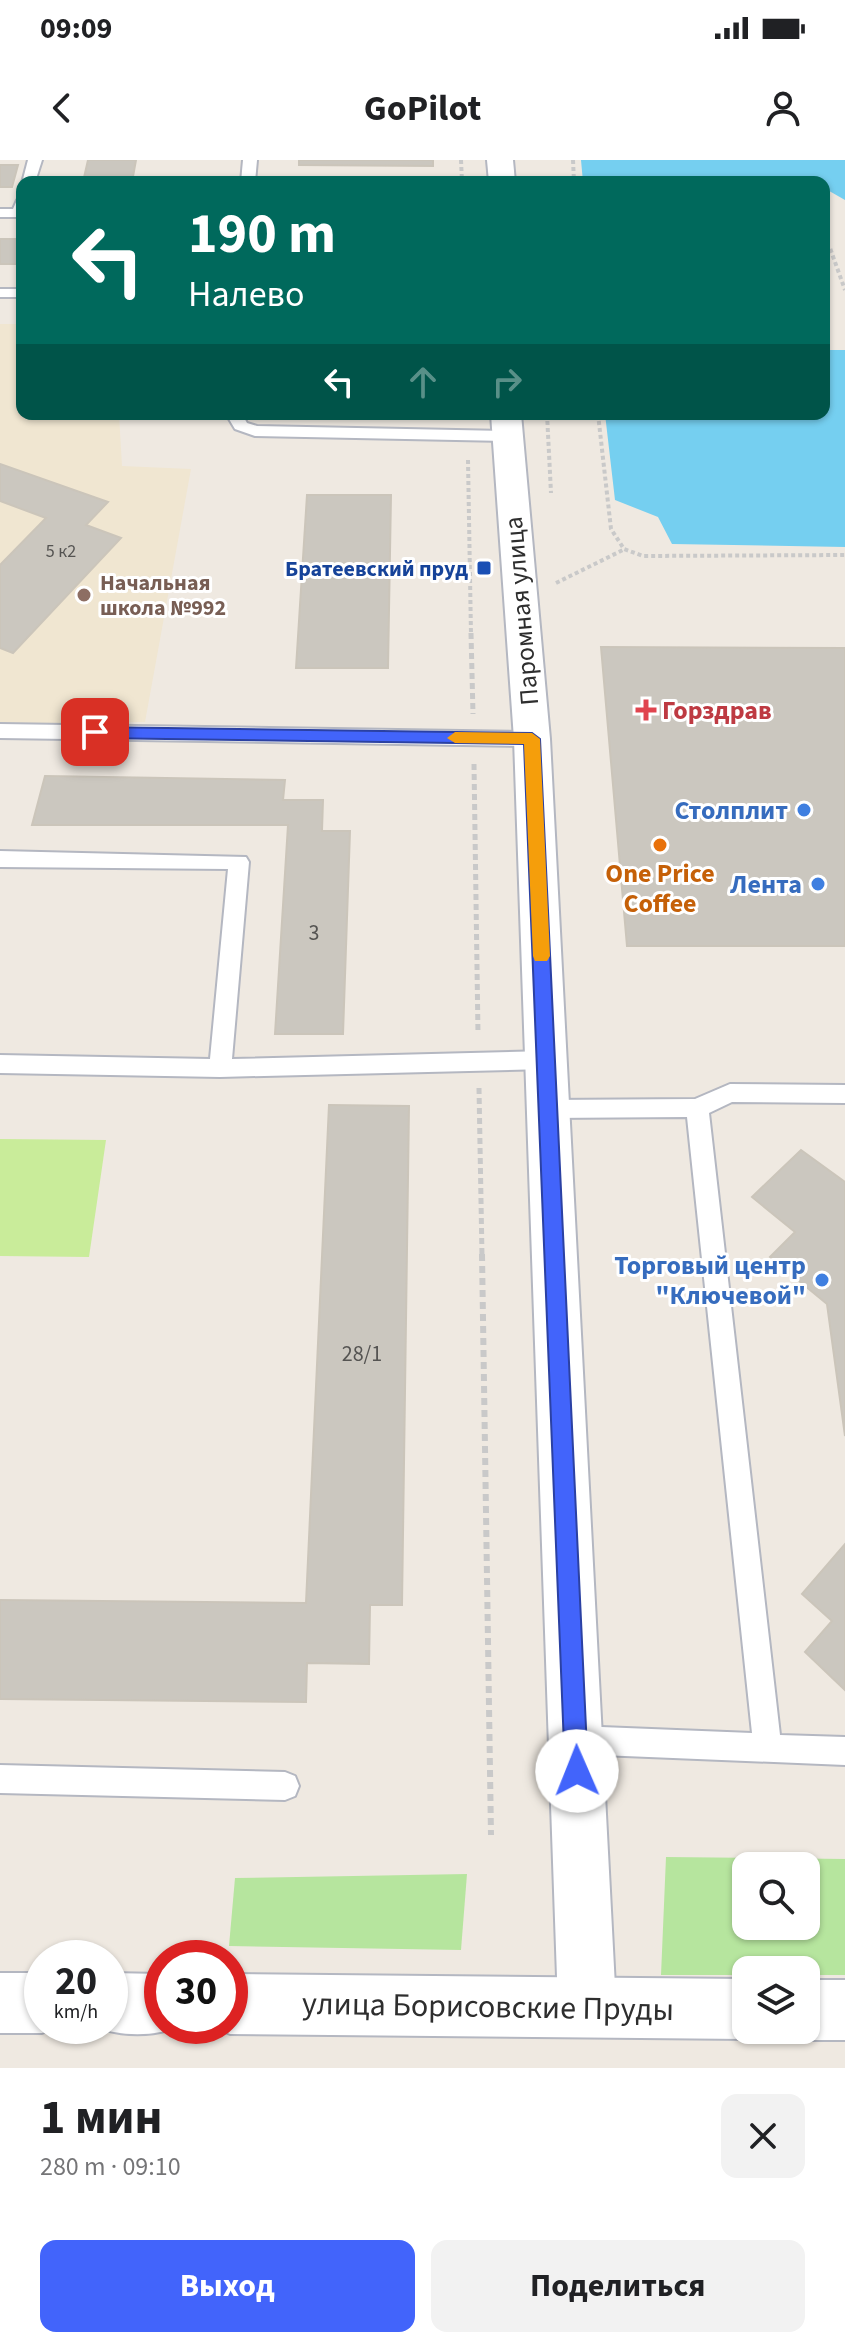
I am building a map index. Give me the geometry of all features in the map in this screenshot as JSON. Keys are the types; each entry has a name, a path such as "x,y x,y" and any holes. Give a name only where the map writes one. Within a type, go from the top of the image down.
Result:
{"street":[{"name":"Паромная улица","path":"493,429 532,739 587,2006"},
{"path":"0,2003 24,2003"},
{"name":"улица Борисовские Пруды","path":"248,2004 732,2009"},
{"path":"820,2010 845,2010"}],"lane":[{"path":"238,420 241,426 255,431 493,429"},
{"path":"0,731 532,739"},
{"path":"0,859 239,862 220,1068"},
{"path":"0,1064 220,1068 546,1060"},
{"path":"548,1109 697,1108 730,1093 845,1094"},
{"path":"697,1108 768,1750"},
{"path":"576,1740 845,1751"},
{"path":"0,1779 285,1786"}],"path":[{"path":"830,248 845,290"},
{"path":"599,420 611,529 624,549 643,556 845,555"},
{"path":"491,1835 473,738 493,429"},
{"path":"556,585 624,549"}],"shaded area":[{"name":"Начальная школа №992","path":"0,324 16,324 16,420 119,420 122,466 191,469 145,722 0,724"}],"green space":[{"path":"0,1139 106,1140 89,1257 0,1256"},
{"path":"666,1857 732,1858 732,1940 820,1940 820,1859 845,1859 845,1975 820,1975 820,1956 732,1956 732,1975 661,1975"},
{"path":"467,1874 461,1950 248,1946 248,1940 230,1940 235,1878"}],"water":[{"path":"581,160 845,160 845,200 830,191 830,176 582,176"},
{"path":"830,350 845,350 845,547 672,544 658,517 615,500 606,420 830,420"}],"building":[{"path":"88,160 136,160 133,176 84,176"},
{"path":"299,160 433,160 433,166 299,165"},
{"path":"0,165 18,165 12,187 0,187"},
{"path":"0,239 16,239 16,264 0,264"},
{"path":"0,464 108,502 86,525 121,538 13,653 0,648 0,565 46,518 0,501"},
{"path":"307,495 391,495 388,668 296,668"},
{"path":"601,647 845,648 845,946 627,946"},
{"path":"45,776 285,780 283,800 323,800 322,831 350,831 343,1034 275,1034 288,825 32,825"},
{"path":"329,1105 409,1106 402,1605 370,1605 369,1664 307,1663 306,1702 0,1699 0,1600 306,1603"},
{"name":"Торговый центр \"Ключевой\"","path":"801,1150 845,1182 845,1436 827,1304 770,1257 795,1232 752,1197"},
{"path":"845,1544 845,1690 805,1652 832,1621 802,1594"}],"slow traffic":[{"path":"455,738 532,739 541,956"}],"place":[{"name":"Братеевский пруд","path":"484,568"},
{"name":"Начальная школа №992","path":"84,595"},
{"name":"Горздрав","path":"646,710"},
{"name":"Столплит","path":"804,810"},
{"name":"One Price Coffee","path":"660,845"},
{"name":"Лента","path":"818,884"},
{"name":"Торговый центр \"Ключевой\"","path":"822,1280"}],"route":[{"path":"95,732 532,739 577,1771"}]}
